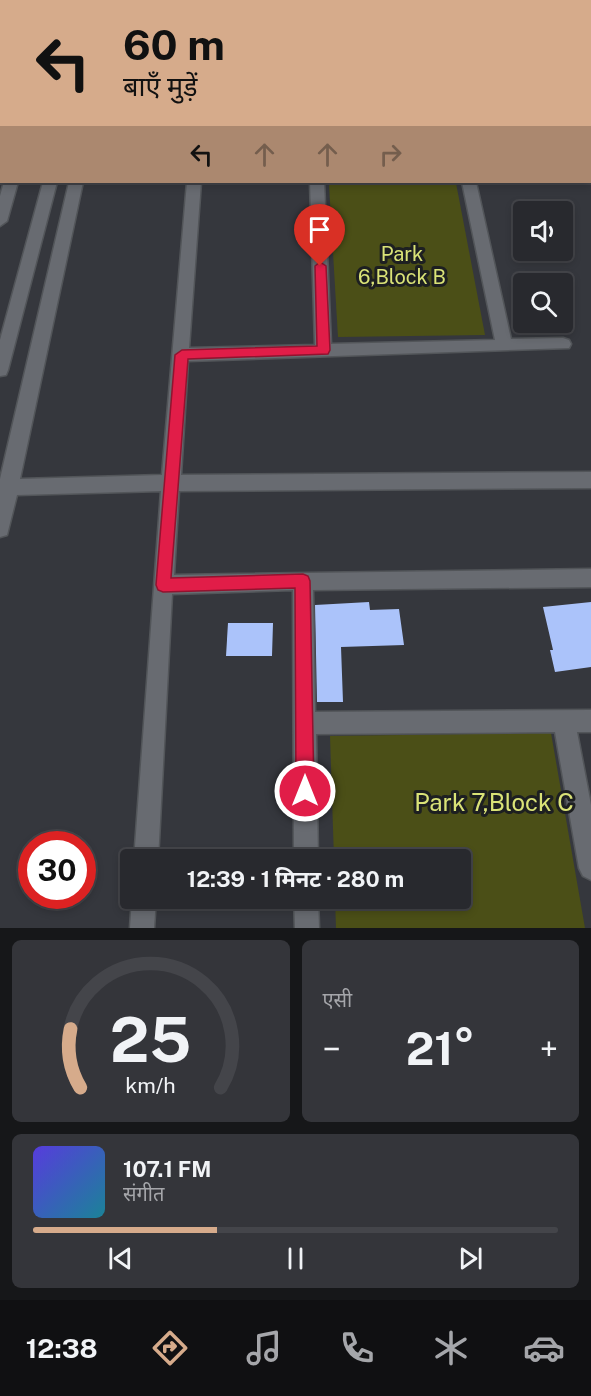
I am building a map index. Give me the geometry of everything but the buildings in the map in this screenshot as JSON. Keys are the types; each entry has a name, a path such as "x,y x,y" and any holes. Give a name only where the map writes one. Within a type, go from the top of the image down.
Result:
{"street":[{"path":"0,221 11,183"},
{"path":"0,370 50,183"},
{"path":"0,529 4,487 76,183"},
{"path":"147,849 163,585 194,183"},
{"path":"317,183 323,350"},
{"path":"469,183 504,345"},
{"path":"182,355 563,344"},
{"path":"4,487 172,483 591,480"},
{"path":"163,585 591,578"},
{"path":"303,581 306,849"},
{"path":"564,721 591,868"},
{"path":"304,723 591,721"},
{"path":"142,928 143,909"},
{"path":"306,909 307,928"}],"green space":[{"name":"Park 6,Block B","path":"456,183 485,335 338,337 329,185"},
{"name":"Park 7,Block C","path":"551,733 585,928 336,928 335,909 471,909 471,849 334,849 330,736"}],"route":[{"path":"305,791 303,581 163,585 182,355 323,350 320,266"}]}
